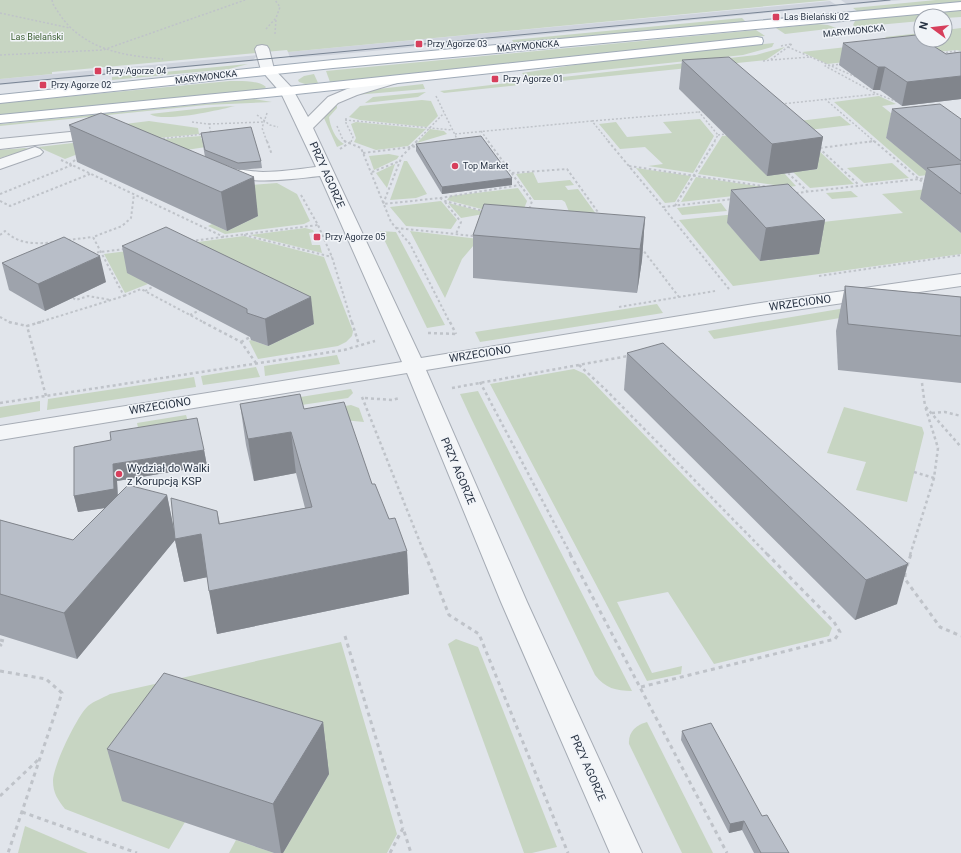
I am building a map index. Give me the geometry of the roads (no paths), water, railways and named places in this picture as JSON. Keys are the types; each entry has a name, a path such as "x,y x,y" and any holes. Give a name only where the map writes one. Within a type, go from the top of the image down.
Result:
{"main road":[{"name":"MARYMONCKA","path":"0,99 134,86 268,70 961,6"},
{"path":"833,19 846,27"},
{"name":"MARYMONCKA","path":"0,119 287,91 768,40"}],"street":[{"path":"262,49 268,70"},
{"name":"PRZY AGORZE","path":"268,70 287,91 306,127 414,365 514,602 626,853"},
{"path":"306,127 333,100 352,92 392,80"},
{"path":"0,144 106,134 135,136 149,140"},
{"path":"0,164 35,152"},
{"path":"210,166 238,176 256,177 280,175 323,166"},
{"name":"WRZECIONO","path":"0,433 240,403 353,375 676,324 754,310 961,280"}],"tram line":[{"path":"0,84 890,0"}],"place":[{"name":"Las Bielański 02","path":"776,17"},
{"name":"Przy Agorze 03","path":"419,44"},
{"name":"Przy Agorze 04","path":"98,71"},
{"name":"Przy Agorze 01","path":"495,79"},
{"name":"Przy Agorze 02","path":"43,85"},
{"name":"Top Market","path":"455,166"},
{"name":"Przy Agorze 05","path":"317,237"},
{"name":"Wydział do Walki z Korupcją KSP","path":"119,474"}],"park label":[{"name":"Las Bielański","path":"37,37"}]}
